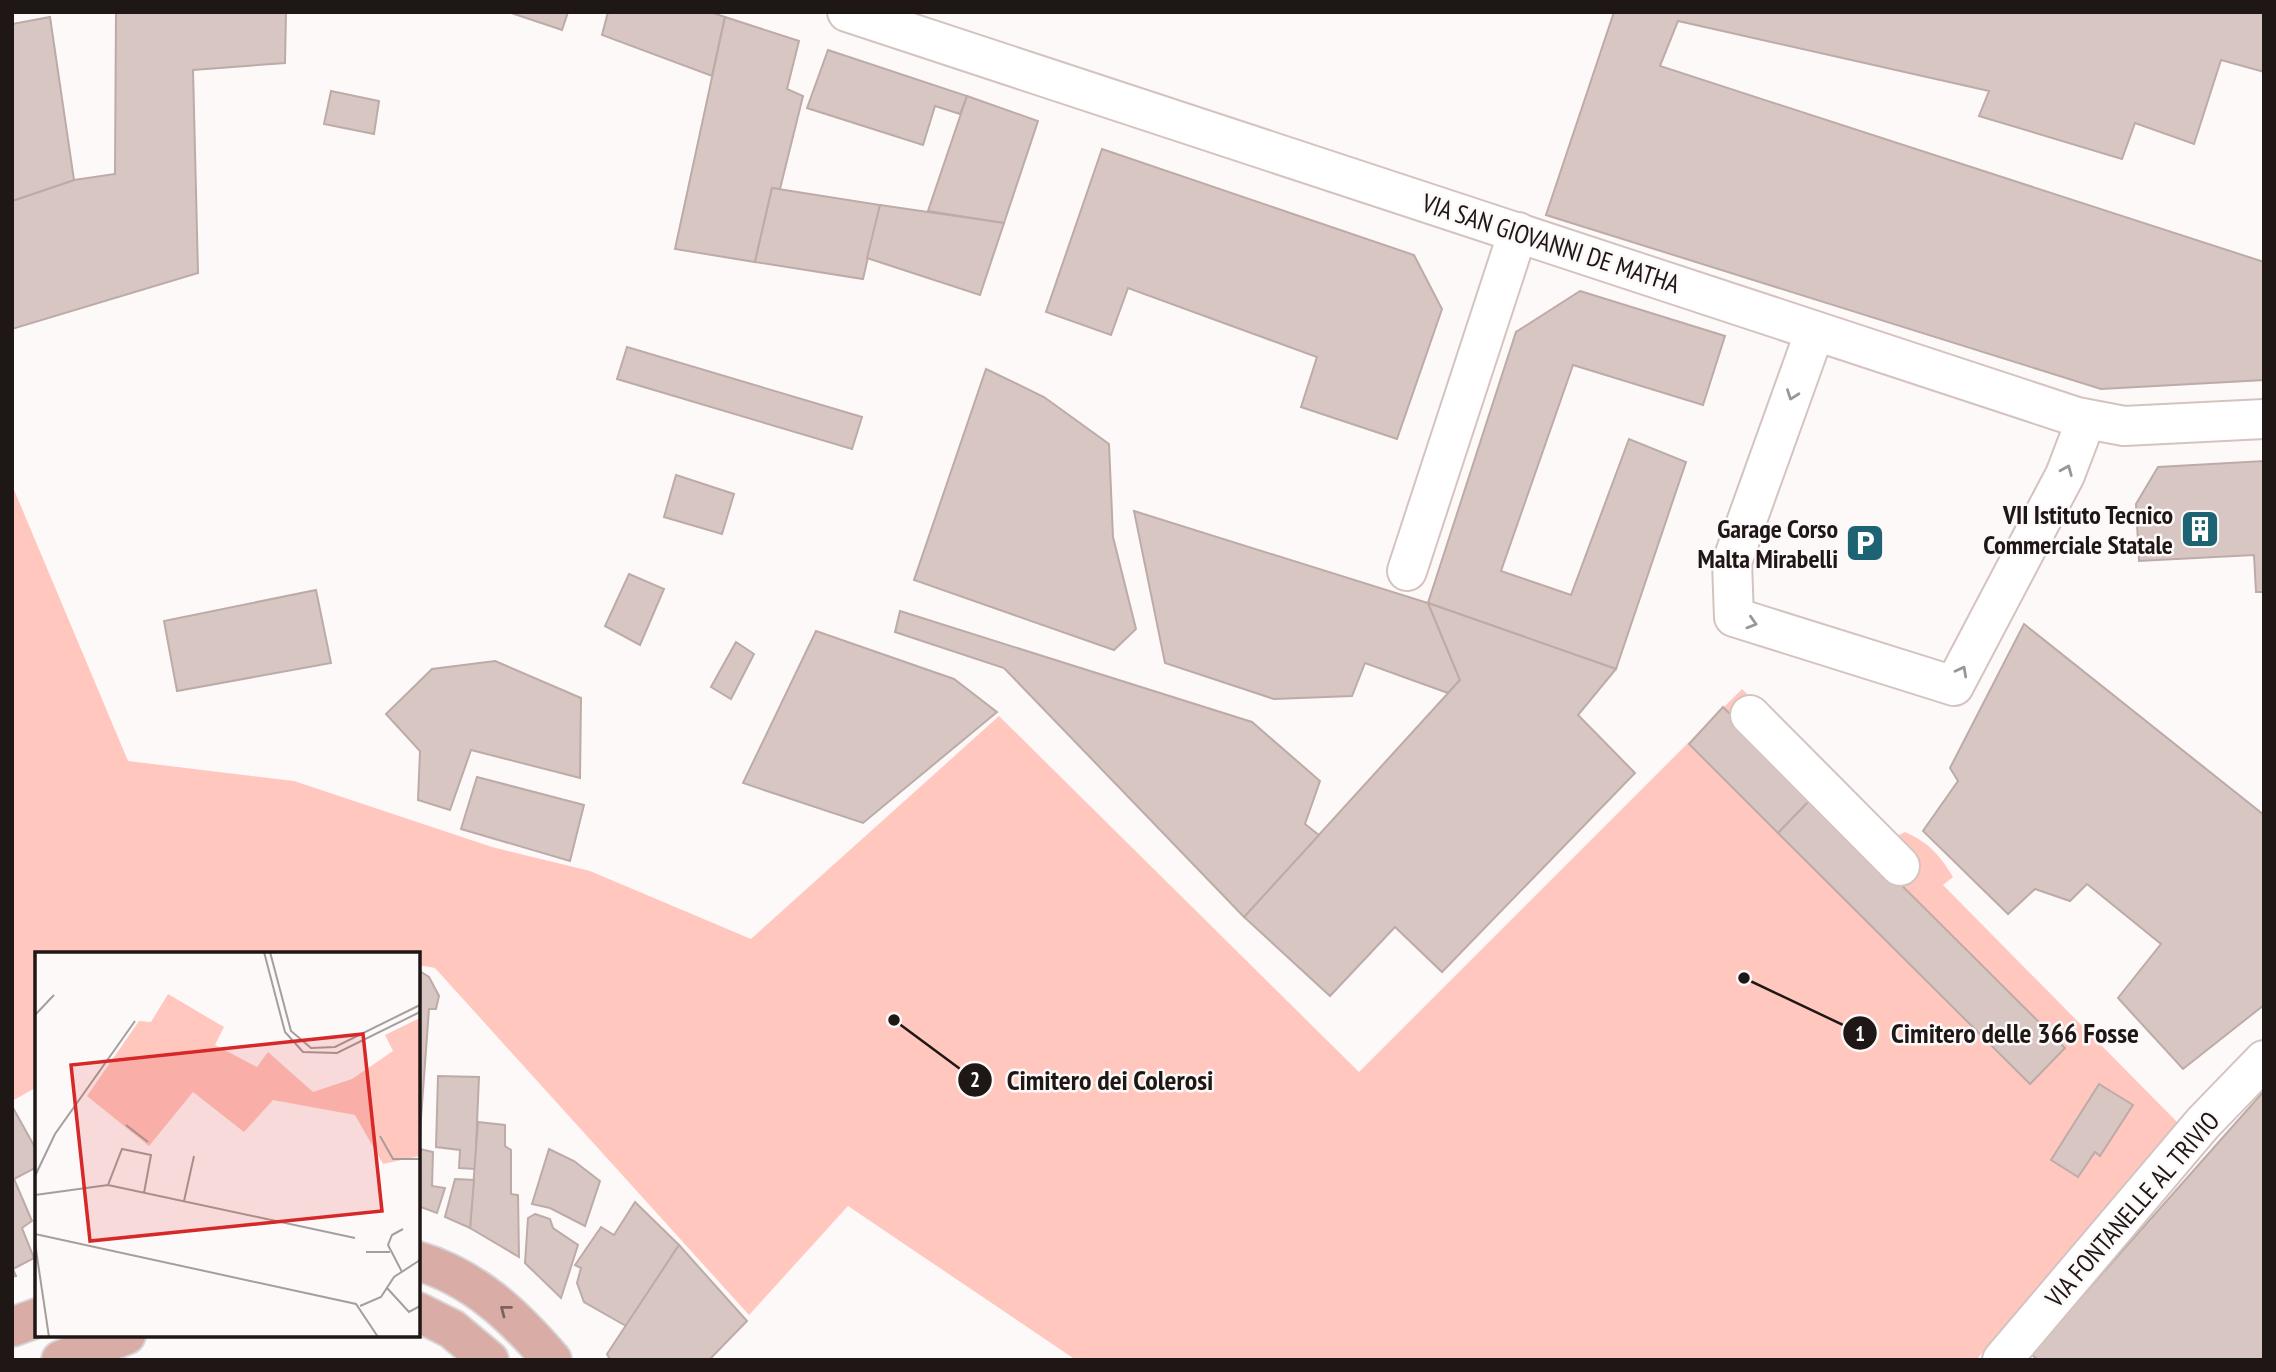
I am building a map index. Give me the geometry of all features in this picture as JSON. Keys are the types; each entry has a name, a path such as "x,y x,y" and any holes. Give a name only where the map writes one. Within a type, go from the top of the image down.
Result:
{"main road":[{"path":"420,1262 476,1287 517,1319 552,1360"},
{"path":"420,1313 453,1329 489,1360"},
{"path":"12,1327 35,1319"},
{"path":"61,1360 121,1337"}],"street":[{"name":"VIA SAN GIOVANNI DE MATHA","path":"847,12 2086,420 2124,426 2264,419"},
{"path":"1407,571 1518,232"},
{"path":"1815,331 1732,562 1734,617 1954,686 2065,475 2086,420"},
{"path":"1750,715 1900,866"},
{"name":"VIA FONTANELLE AL TRIVIO","path":"2002,1360 2203,1123 2264,1060"}],"shaded area":[{"path":"12,485 128,761 294,781 492,847 590,871 751,939 999,716 1359,1072 1742,689 1895,837 1905,832 1933,850 1953,877 1943,885 2181,1126 1976,1360 1076,1360 848,1206 749,1315 435,968 420,965 420,952 35,952 35,1088 12,1101"}],"building":[{"path":"116,12 286,12 285,63 193,70 198,273 12,329 12,201 74,180 115,174"},
{"path":"508,12 568,12 562,30"},
{"path":"608,12 710,12 725,17 712,76 602,35"},
{"path":"1614,12 2264,12 2264,72 2221,60 2194,144 2135,123 2122,159 1979,116 1989,91 1678,21 1660,66 2264,262 2264,380 2101,389 1546,215"},
{"path":"50,17 74,180 12,201 12,24"},
{"path":"725,17 799,41 787,89 803,96 780,189 772,188 755,262 675,249"},
{"path":"828,50 967,96 960,114 935,106 923,145 807,108"},
{"path":"331,91 379,101 374,134 324,124"},
{"path":"967,96 1038,121 1004,223 928,211"},
{"path":"1102,149 1414,255 1442,309 1397,439 1301,407 1317,357 1128,288 1111,335 1046,312"},
{"path":"772,188 880,205 863,279 755,262"},
{"path":"880,205 1004,223 980,295 867,258"},
{"path":"1580,291 1725,336 1703,405 1573,365 1501,571 1571,595 1629,439 1686,462 1616,669 1428,603 1516,332"},
{"path":"627,347 862,417 852,449 617,379"},
{"path":"986,369 1044,397 1109,444 1113,537 1136,629 1114,650 914,580"},
{"name":"VII Istituto Tecnico Commerciale Statale","path":"2264,461 2264,592 2256,592 2254,555 2139,561 2136,504 2158,467"},
{"path":"676,475 734,494 722,534 664,517"},
{"path":"1134,511 1428,603 1460,680 1448,693 1365,663 1352,696 1274,699 1165,663"},
{"path":"629,574 664,589 640,645 605,626"},
{"path":"316,590 331,663 177,691 164,621"},
{"path":"1428,603 1616,669 1578,715 1635,773 1442,972 1395,927 1330,996 1244,917 1460,680"},
{"path":"900,611 1252,722 1320,781 1305,824 1319,835 1244,917 1004,668 895,632"},
{"path":"2024,624 2264,815 2264,1005 2183,1069 2118,998 2161,944 2087,884 2070,901 2035,889 2008,914 1923,831 1958,781 1950,768"},
{"path":"816,631 954,679 997,712 863,823 743,783"},
{"path":"736,642 754,654 731,699 711,687"},
{"path":"495,661 581,698 580,778 471,750 450,810 418,800 420,751 386,714 432,669"},
{"path":"1723,707 1813,797 1778,833 1689,744"},
{"path":"477,777 584,805 570,861 461,829"},
{"path":"1813,797 2065,1048 2030,1084 1778,833"},
{"path":"420,971 429,977 439,996 436,1009 429,1009 420,1132"},
{"path":"438,1076 479,1077 475,1169 459,1168 460,1150 436,1147"},
{"path":"2099,1084 2133,1105 2100,1156 2095,1152 2078,1177 2051,1160"},
{"path":"2264,1091 2264,1360 2038,1360 2031,1354"},
{"path":"12,1106 35,1147 35,1168 14,1179 32,1221 22,1228 34,1258 13,1269 16,1276 12,1277"},
{"path":"478,1122 505,1125 505,1146 511,1150 511,1194 518,1195 519,1257 470,1228"},
{"path":"420,1149 433,1152 432,1186 445,1188 437,1213 420,1207"},
{"path":"549,1149 574,1161 600,1181 585,1226 550,1208 532,1204"},
{"path":"455,1179 474,1180 470,1228 445,1217"},
{"path":"635,1202 679,1245 626,1326 584,1302 577,1283 581,1268 575,1265 601,1227 614,1235"},
{"path":"535,1214 550,1219 553,1228 578,1245 561,1298 525,1263 528,1218"},
{"path":"679,1245 747,1321 709,1360 610,1360 607,1354"}],"place":[{"name":"VII Istituto Tecnico Commerciale Statale","path":"2200,529"},
{"name":"Garage Corso Malta Mirabelli","path":"1865,543"},
{"name":"Cimitero delle 366 Fosse","path":"1744,978"},
{"name":"Cimitero dei Colerosi","path":"894,1020"}]}
